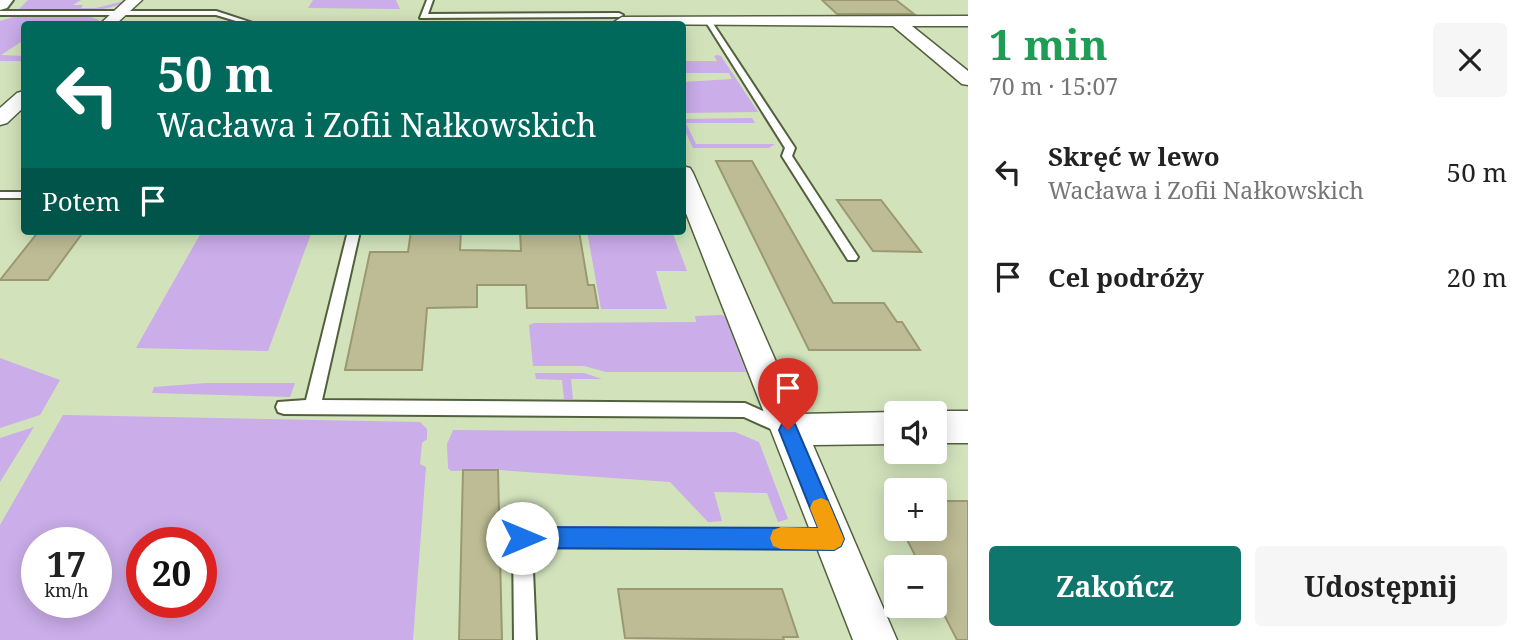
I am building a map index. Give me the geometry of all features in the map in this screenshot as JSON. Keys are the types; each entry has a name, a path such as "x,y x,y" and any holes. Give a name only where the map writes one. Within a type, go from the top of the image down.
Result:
{"street":[{"path":"0,4 4,0"},
{"path":"110,21 135,0"},
{"path":"613,0 621,20 968,22"},
{"path":"897,21 968,80"},
{"path":"0,118 21,100"},
{"path":"686,183 876,640"},
{"path":"947,427 968,426"},
{"path":"788,430 884,428"}],"lane":[{"path":"430,0 423,16 580,14 621,20"},
{"path":"0,13 216,13 242,21"},
{"path":"707,21 790,148 787,156 852,257"},
{"path":"0,195 21,195"},
{"path":"312,407 354,235"},
{"path":"284,407 745,410 788,430"},
{"path":"526,640 522,538 834,539"}],"shaded area":[{"path":"28,0 81,0 73,5 96,8 128,0 90,11 18,10"},
{"path":"313,0 396,0 400,9 308,8"},
{"path":"13,17 91,17 99,20 21,21 21,42 1,55 21,56 21,61 0,61 0,21"},
{"path":"714,56 721,56 758,112 686,113 686,82 732,79 729,73 686,73 686,61 717,61"},
{"path":"752,118 755,123 686,123 686,119"},
{"path":"686,123 696,144 775,144 769,148 693,148 686,133"},
{"path":"200,235 311,235 268,351 136,348"},
{"path":"588,235 674,235 687,271 656,271 667,309 601,309"},
{"path":"722,315 746,372 606,372 584,366 533,366 529,325 534,323 696,322 695,316"},
{"path":"0,358 60,380 40,415 0,428"},
{"path":"535,373 584,373 602,379 571,379 573,399 564,399 562,380 536,379"},
{"path":"206,383 295,383 290,397 152,393 154,387"},
{"path":"63,415 420,422 427,429 427,439 422,443 420,464 426,467 413,640 0,640 0,525"},
{"path":"34,427 0,482 0,438"},
{"path":"453,430 735,432 759,442 788,519 778,522 767,493 714,492 722,521 708,522 670,482 498,470 451,471 448,468 447,444"}],"building":[{"path":"822,0 896,0 914,14 837,14"},
{"path":"716,161 752,161 833,303 884,303 897,322 902,322 920,350 809,350"},
{"path":"837,200 881,200 921,252 873,251"},
{"path":"36,235 81,235 48,280 0,280"},
{"path":"410,235 461,235 460,250 521,251 520,235 580,235 588,285 594,285 598,308 527,308 526,285 477,285 477,307 427,308 422,370 345,370 370,252 408,252"},
{"path":"463,470 498,470 502,640 459,640"},
{"path":"947,501 968,501 968,640 957,640 946,618 947,555 915,555 908,541 947,541"},
{"path":"618,589 782,589 798,637 783,637 784,640 625,638"}],"slow traffic":[{"path":"781,538 834,539 821,508"}],"route":[{"path":"522,538 834,539 788,430"}]}
